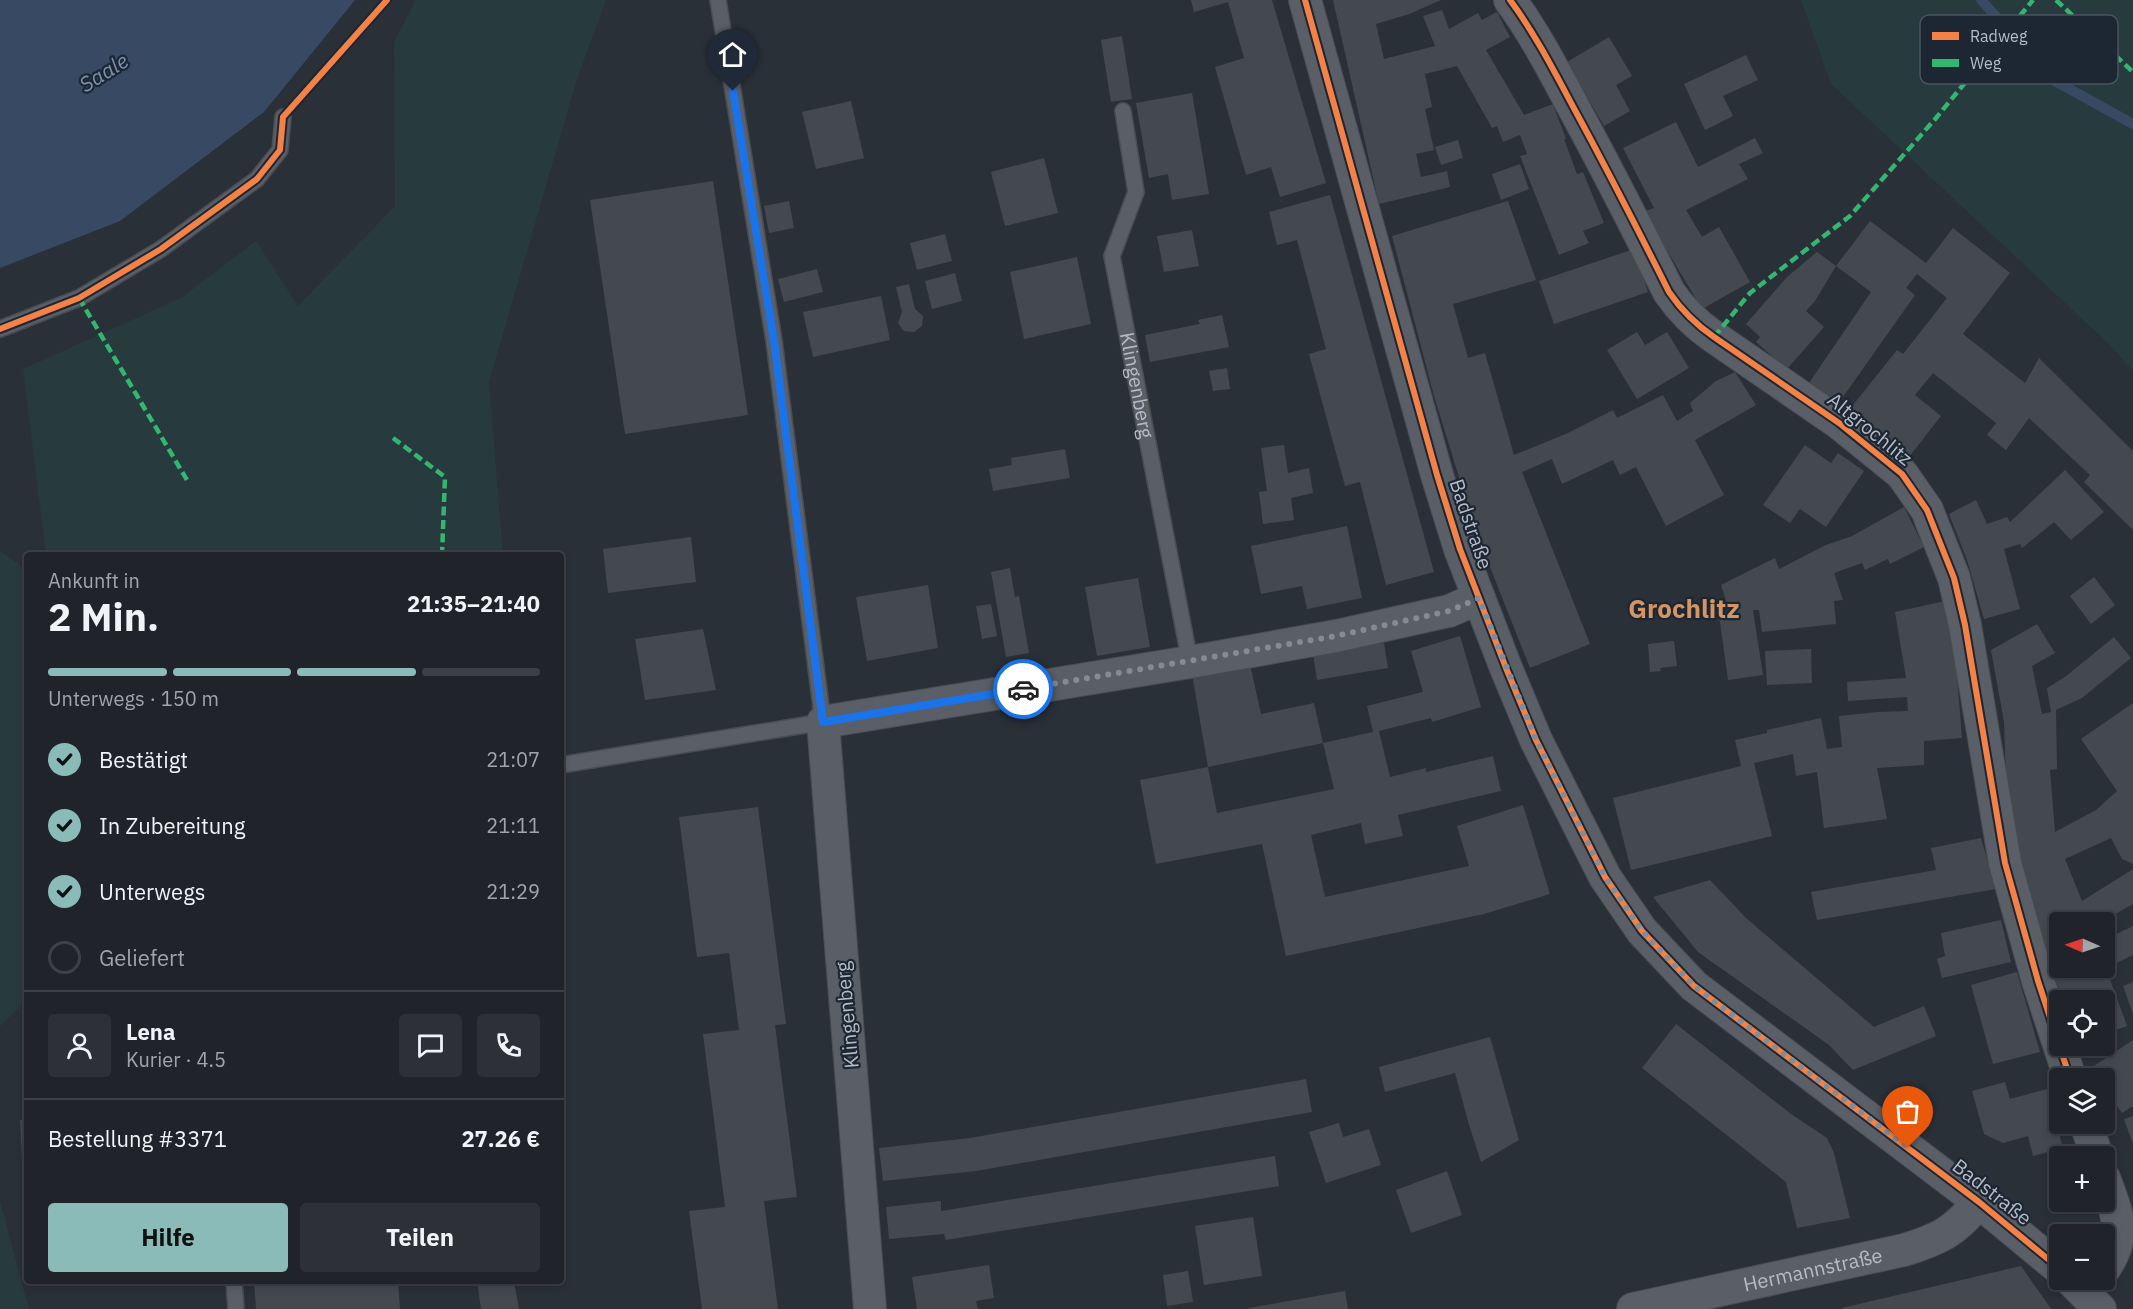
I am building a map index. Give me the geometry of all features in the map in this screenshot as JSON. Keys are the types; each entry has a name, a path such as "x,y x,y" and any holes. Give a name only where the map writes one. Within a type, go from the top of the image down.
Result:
{"street":[{"name":"Badstraße","path":"1305,0 1439,484 1460,549 1536,740 1605,877 1642,931 1694,986 1979,1202 2049,1260"},
{"name":"Altgrochlitz","path":"1510,0 1547,58 1669,292 1682,310 1704,330 1839,423 1902,474 1927,510 1954,578 1965,625 2005,863 2038,981 2067,1068"},
{"path":"823,722 1336,636 1449,611 1479,598"},
{"name":"Klingenberg","path":"823,722 870,1309"},
{"path":"2115,1183 2120,1231 2115,1249"},
{"name":"Hermannstraße","path":"1633,1309 1904,1250 1934,1241 1950,1232 1979,1202"}],"lane":[{"name":"Klingenberg","path":"718,0 774,341 823,722"},
{"name":"Klingenberg","path":"1123,111 1136,192 1112,256 1190,662"},
{"path":"0,329 79,298 162,249 257,179 280,150 283,117"},
{"path":"564,765 823,722"},
{"path":"234,1284 236,1309"}],"green space":[{"path":"416,0 606,0 577,79 489,382 503,552 46,552 23,369 181,298 256,241 298,306 395,206 394,42"},
{"path":"1801,0 2133,0 2133,371 2112,347 1831,84"},
{"path":"0,551 24,568 24,1003 0,1026"},
{"path":"0,1201 29,1309 0,1309"}],"water":[{"name":"Saale","path":"0,0 355,0 264,112 120,221 0,268"}],"building":[{"path":"1191,0 1272,0 1326,183 1280,197 1271,167 1246,175 1215,67 1244,58 1228,2 1194,12"},
{"path":"1333,0 1441,0 1409,14 1376,24 1384,59 1435,46 1423,16 1442,10 1449,29 1478,13 1482,20 1497,12 1510,37 1486,50 1524,115 1553,104 1577,174 1583,172 1604,223 1583,231 1589,243 1559,255 1520,156 1527,154 1520,135 1503,142 1497,126 1492,128 1457,66 1425,74 1432,107 1425,109 1434,150 1416,154 1421,177 1447,171 1450,187 1379,204"},
{"path":"1122,36 1132,99 1111,102 1101,40"},
{"path":"1609,37 1632,76 1616,85 1630,111 1604,126 1567,62"},
{"path":"1746,55 1758,80 1723,96 1733,116 1705,130 1684,84"},
{"path":"1192,93 1209,194 1172,200 1168,174 1149,178 1136,103"},
{"path":"851,101 864,158 816,169 802,112"},
{"path":"1676,122 1698,167 1755,138 1763,153 1739,164 1748,179 1686,210 1702,237 1719,227 1750,282 1702,309 1653,227 1646,211 1654,208 1623,148"},
{"path":"1458,140 1463,158 1441,165 1435,147"},
{"path":"1044,158 1058,213 1005,226 991,172"},
{"path":"1520,164 1529,189 1501,200 1492,174"},
{"path":"713,181 748,415 625,434 590,200"},
{"path":"1330,195 1434,572 1386,585 1360,482 1345,486 1309,354 1326,349 1297,240 1277,245 1269,212"},
{"path":"789,201 794,228 769,233 764,206"},
{"path":"1508,201 1536,280 1453,304 1468,358 1485,353 1514,455 1568,433 1613,410 1617,418 1663,395 1677,421 1693,411 1690,403 1716,381 1735,372 1756,405 1695,440 1724,495 1666,526 1636,467 1620,475 1613,460 1562,484 1552,459 1522,472 1590,644 1530,668 1475,529 1434,396 1392,236"},
{"path":"1870,221 1926,263 1953,228 2010,273 1963,334 2025,383 2039,358 2133,451 2133,530 2084,482 2090,475 2029,418 2006,450 1987,435 1996,423 1933,373 1915,395 1941,416 1909,457 1849,410 1897,350 1903,354 1947,298 1917,274 1906,288 1915,295 1838,404 1809,383 1871,292 1836,266"},
{"path":"1192,230 1199,266 1164,272 1157,236"},
{"path":"945,234 952,261 917,270 910,243"},
{"path":"1634,249 1648,292 1554,324 1539,281"},
{"path":"1817,252 1836,266 1815,301 1806,311 1824,327 1787,369 1756,342 1760,337 1746,324 1787,277"},
{"path":"1077,257 1091,324 1024,339 1010,272"},
{"path":"817,269 823,292 784,302 778,279"},
{"path":"955,273 962,301 932,309 925,281"},
{"path":"909,284 915,309 923,316 922,326 914,332 904,331 898,323 902,312 896,287"},
{"path":"881,296 890,340 813,357 803,312"},
{"path":"1222,315 1229,347 1150,362 1145,335 1200,324 1198,320"},
{"path":"1637,332 1645,345 1667,332 1689,368 1637,399 1607,350"},
{"path":"1227,368 1230,389 1213,391 1209,371"},
{"path":"1284,445 1288,473 1309,468 1313,493 1291,498 1294,520 1263,524 1259,492 1267,491 1261,448"},
{"path":"1805,445 1831,463 1838,453 1864,471 1826,527 1800,509 1790,523 1763,505"},
{"path":"1065,449 1070,478 993,491 989,469 1012,465 1011,458"},
{"path":"2065,470 2104,512 2071,540 2054,522 2022,548 2020,544 2004,549 2020,609 1984,619 1967,560 1949,514 1976,500 1987,524 2007,517 2010,522"},
{"path":"1904,507 1924,547 1890,564 1888,559 1865,570 1862,563 1834,573 1843,600 1834,601 1836,624 1762,632 1759,610 1753,610 1763,675 1728,680 1719,615 1730,613 1721,585 1775,558 1779,569 1826,545 1852,536"},
{"path":"1347,526 1362,598 1307,609 1302,586 1261,594 1251,546"},
{"path":"691,537 696,582 608,593 603,549"},
{"path":"1010,568 1015,597 1019,596 1029,653 1006,657 991,572"},
{"path":"2094,577 2115,605 2091,624 2070,596"},
{"path":"1138,578 1150,647 1097,656 1085,587"},
{"path":"928,585 938,648 867,661 856,597"},
{"path":"1945,601 1957,675 1962,738 1924,741 1924,765 1877,768 1887,819 1824,828 1817,772 1796,776 1793,754 1754,763 1772,836 1631,870 1613,798 1741,766 1735,740 1767,733 1767,730 1821,718 1827,749 1842,747 1839,716 1908,711 1907,697 1848,701 1847,682 1906,678 1895,612"},
{"path":"991,604 997,636 982,639 976,606"},
{"path":"2037,624 2055,653 2032,666 2042,714 2051,712 2047,688 2065,677 2114,637 2131,658 2082,698 2056,710 2057,769 2050,770 2055,832 2096,810 2117,791 2081,739 2133,703 2133,864 2122,859 2111,838 2065,859 2082,901 2133,869 2133,904 2115,914 2115,912 2049,912 2049,963 2035,926 2016,857 2006,779 2004,722 1991,650"},
{"path":"703,629 716,690 645,700 635,639"},
{"path":"1460,636 1481,707 1432,722 1431,718 1379,731 1390,777 1426,768 1426,772 1493,756 1501,791 1398,815 1403,836 1365,844 1361,823 1311,835 1325,897 1469,866 1457,826 1523,805 1550,894 1484,914 1286,956 1262,844 1156,864 1140,780 1208,767 1217,813 1334,789 1323,743 1373,732 1367,706 1423,692 1411,651"},
{"path":"1674,641 1677,666 1650,672 1648,644"},
{"path":"1384,643 1388,668 1317,680 1313,654"},
{"path":"1811,649 1812,683 1767,685 1765,651"},
{"path":"1250,664 1261,714 1314,703 1323,743 1208,767 1192,674"},
{"path":"758,807 786,1024 775,1025 797,1197 764,1201 778,1309 702,1309 689,1211 725,1207 703,1034 739,1030 729,953 697,957 679,817"},
{"path":"1981,838 1996,889 1817,920 1811,892 1936,870 1931,848"},
{"path":"1710,880 1746,918 1874,1027 1924,1006 1936,1036 1853,1070 1829,1045 1698,952 1653,897"},
{"path":"2001,920 2011,962 1942,978 1937,959 1945,956 1941,933"},
{"path":"2133,926 2133,955 2115,964 2115,935"},
{"path":"2017,972 2040,1052 1993,1064 1971,985"},
{"path":"2055,978 2110,978 2114,990 2059,990"},
{"path":"2133,982 2133,1014 2123,986"},
{"path":"2115,993 2127,1026 2115,1030"},
{"path":"1676,1024 1791,1114 1827,1138 1834,1153 1850,1218 1797,1228 1786,1182 1642,1068"},
{"path":"1490,1037 1519,1140 1481,1162 1455,1073 1385,1092 1379,1067"},
{"path":"2133,1040 2133,1106 2122,1113 2115,1103 2115,1068 2091,1068 2109,1056 2115,1056 2115,1052"},
{"path":"1306,1079 1312,1112 976,1171 883,1181 879,1148 970,1138"},
{"path":"2005,1082 2010,1099 2047,1089 2049,1134 2059,1134 2062,1146 2049,1146 2049,1152 2033,1156 2028,1136 2003,1143 1984,1134 1972,1091"},
{"path":"2133,1116 2133,1144 2124,1119"},
{"path":"24,1119 24,1199 20,1120"},
{"path":"1339,1123 1343,1137 1369,1129 1381,1165 1326,1183 1309,1132"},
{"path":"1275,1156 1279,1186 946,1240 944,1234 889,1239 886,1207 941,1201 941,1211"},
{"path":"1447,1171 1462,1215 1411,1233 1396,1190"},
{"path":"1253,1217 1262,1276 1204,1285 1195,1226"},
{"path":"989,1265 994,1298 976,1301 978,1309 917,1309 912,1277"},
{"path":"2021,1266 2051,1309 1842,1309 1842,1308"},
{"path":"1188,1271 1193,1302 1167,1306 1163,1275"},
{"path":"254,1284 398,1284 400,1309 256,1309"},
{"path":"477,1284 515,1284 519,1309 481,1309"},
{"path":"1345,1291 1348,1309 1249,1309 1249,1308"}],"waterway":[{"path":"1981,0 1995,15"},
{"path":"2060,84 2133,124"}],"marked path":[{"path":"2021,15 2033,0"},
{"path":"2056,0 2072,15"},
{"path":"2118,58 2133,72"},
{"path":"1714,337 1750,293 1850,216 1964,84"},
{"path":"79,298 187,480"},
{"path":"393,438 445,477 442,552"}],"cycle path":[{"path":"0,329 79,298 161,249 257,179 280,150 283,117 387,0"},
{"path":"1305,0 1437,475 1460,549 1536,740 1605,877 1642,931 1694,986 1979,1202 2049,1260"},
{"path":"1510,0 1553,70 1669,292 1679,305 1707,332 1839,423 1902,474 1927,510 1954,578 1965,625 2005,863 2038,981 2067,1068"}],"way so far":[{"path":"1023,689 1336,636 1449,611 1479,598 1536,740 1605,877 1642,931 1694,986 1908,1148"}],"district":[{"name":"Grochlitz","path":"1684,609"}],"route":[{"path":"733,91 774,341 823,722 1023,689"}]}
